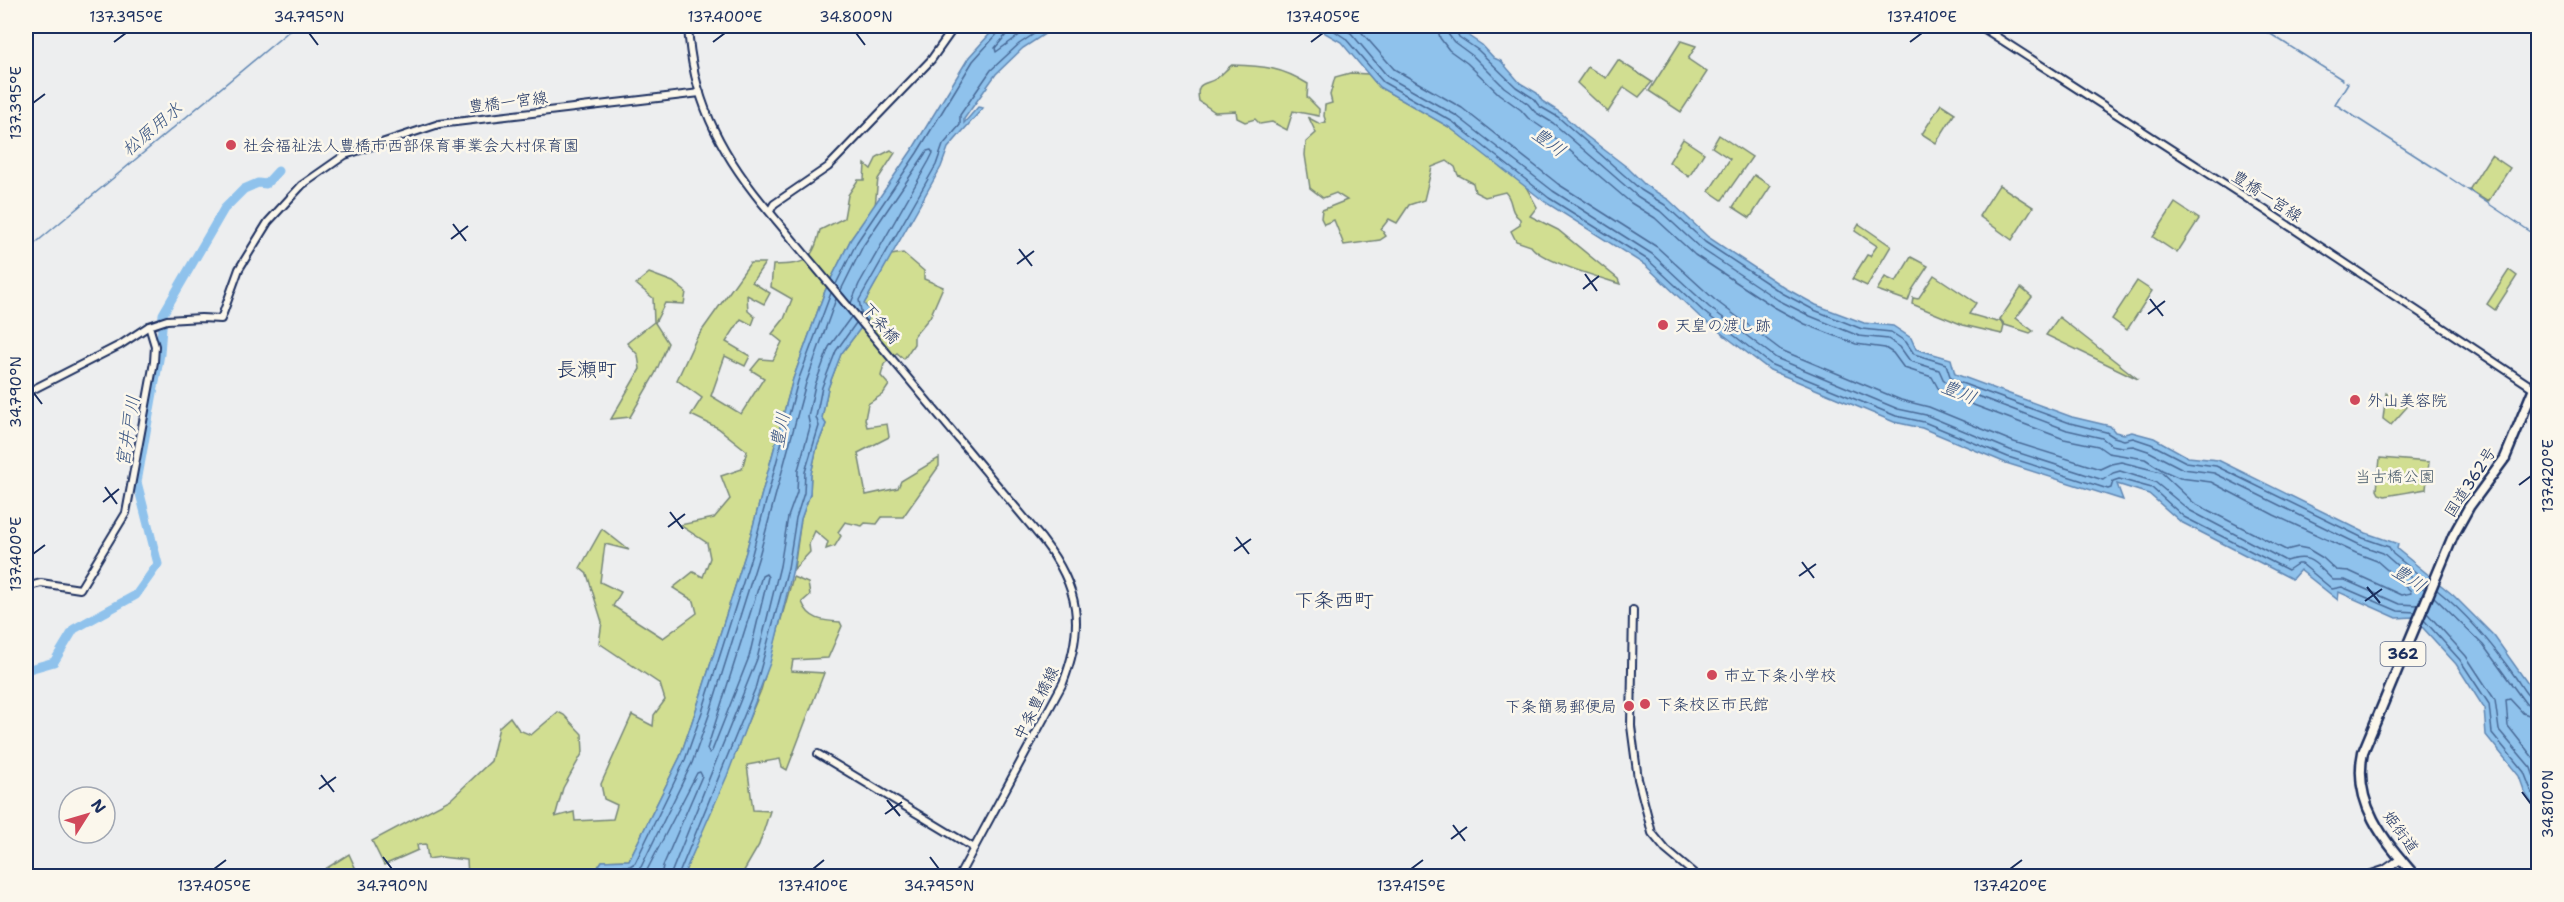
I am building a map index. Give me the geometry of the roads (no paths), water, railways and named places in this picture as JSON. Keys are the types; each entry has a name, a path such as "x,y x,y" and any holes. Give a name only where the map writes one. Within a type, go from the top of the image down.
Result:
{"highway":[{"name":"国道362号","path":"2360,768 2367,739 2451,541 2469,507 2505,458 2536,390 2538,378"},
{"name":"姫街道","path":"2360,768 2363,796 2370,816 2415,876"}],"main road":[{"path":"688,26 700,93 708,119 723,150 743,179 770,211 774,204 828,167 932,60 955,26"},
{"name":"豊橋一宮線","path":"1980,26 2272,214 2536,390"},
{"name":"豊橋一宮線","path":"26,393 120,345 149,326 167,320 221,319 239,269 267,222 302,185 345,155 439,124 700,93"},
{"name":"下条橋","path":"770,211 971,453"},
{"path":"26,586 41,583 80,589 126,513 154,362 155,346 149,326"},
{"name":"中条豊橋線","path":"959,876 1063,683 1073,658 1077,622 1072,589 1057,558 971,453"},
{"path":"1633,610 1631,726 1638,779 1652,833 1666,850 1697,876"},
{"path":"818,754 974,848"},
{"path":"2367,876 2385,870 2401,860"}],"water":[{"name":"豊川","path":"997,26 1057,26 1023,48 996,74 964,119 964,123 978,107 983,108 948,148 941,167 864,304 872,313 841,354 828,388 822,418 826,424 817,447 811,474 810,494 801,519 793,569 770,663 727,776 683,876 592,876 602,861 629,860 680,757 746,552 793,379 825,291 851,239 912,150 969,57"},
{"name":"豊川","path":"1319,26 1457,26 1482,45 1494,58 1501,61 1520,83 1537,93 1542,101 1561,113 1628,168 1645,185 1669,200 1708,237 1785,288 1816,305 1864,323 1893,326 1911,338 1916,349 1951,359 1955,374 2072,417 2110,426 2115,432 2124,434 2132,432 2154,438 2188,457 2218,460 2366,533 2398,544 2397,549 2453,595 2494,636 2538,698 2538,812 2525,793 2519,776 2486,735 2484,708 2456,664 2413,617 2397,618 2339,592 2338,600 2300,570 2292,579 2181,522 2149,494 2117,484 2123,500 2006,463 1922,428 1894,422 1770,370 1700,317 1645,265 1545,202 1449,127 1379,87 1341,42 1325,33"}],"waterway":[{"name":"松原用水","path":"26,251 295,26"},
{"path":"2258,26 2343,80"},
{"path":"2346,82 2348,83 2335,104 2447,176"},
{"name":"宮井戸川","path":"26,670 54,662 74,629 136,595 158,564 137,482 160,354 163,314 224,209 244,189 258,183 266,184 278,171"},
{"path":"2450,178 2531,232 2538,221"}],"place":[{"name":"社会福祉法人豊橋市西部保育事業会大村保育園","path":"231,145"},
{"name":"天皇の渡し跡","path":"1663,325"},
{"name":"外山美容院","path":"2355,400"},
{"name":"市立下条小学校","path":"1712,675"},
{"name":"下条校区市民館","path":"1645,704"},
{"name":"下条簡易郵便局","path":"1629,706"}],"district":[{"name":"長瀬町","path":"587,369"},
{"name":"下条西町","path":"1334,600"}],"park label":[{"name":"当古橋公園","path":"2395,476"}]}
